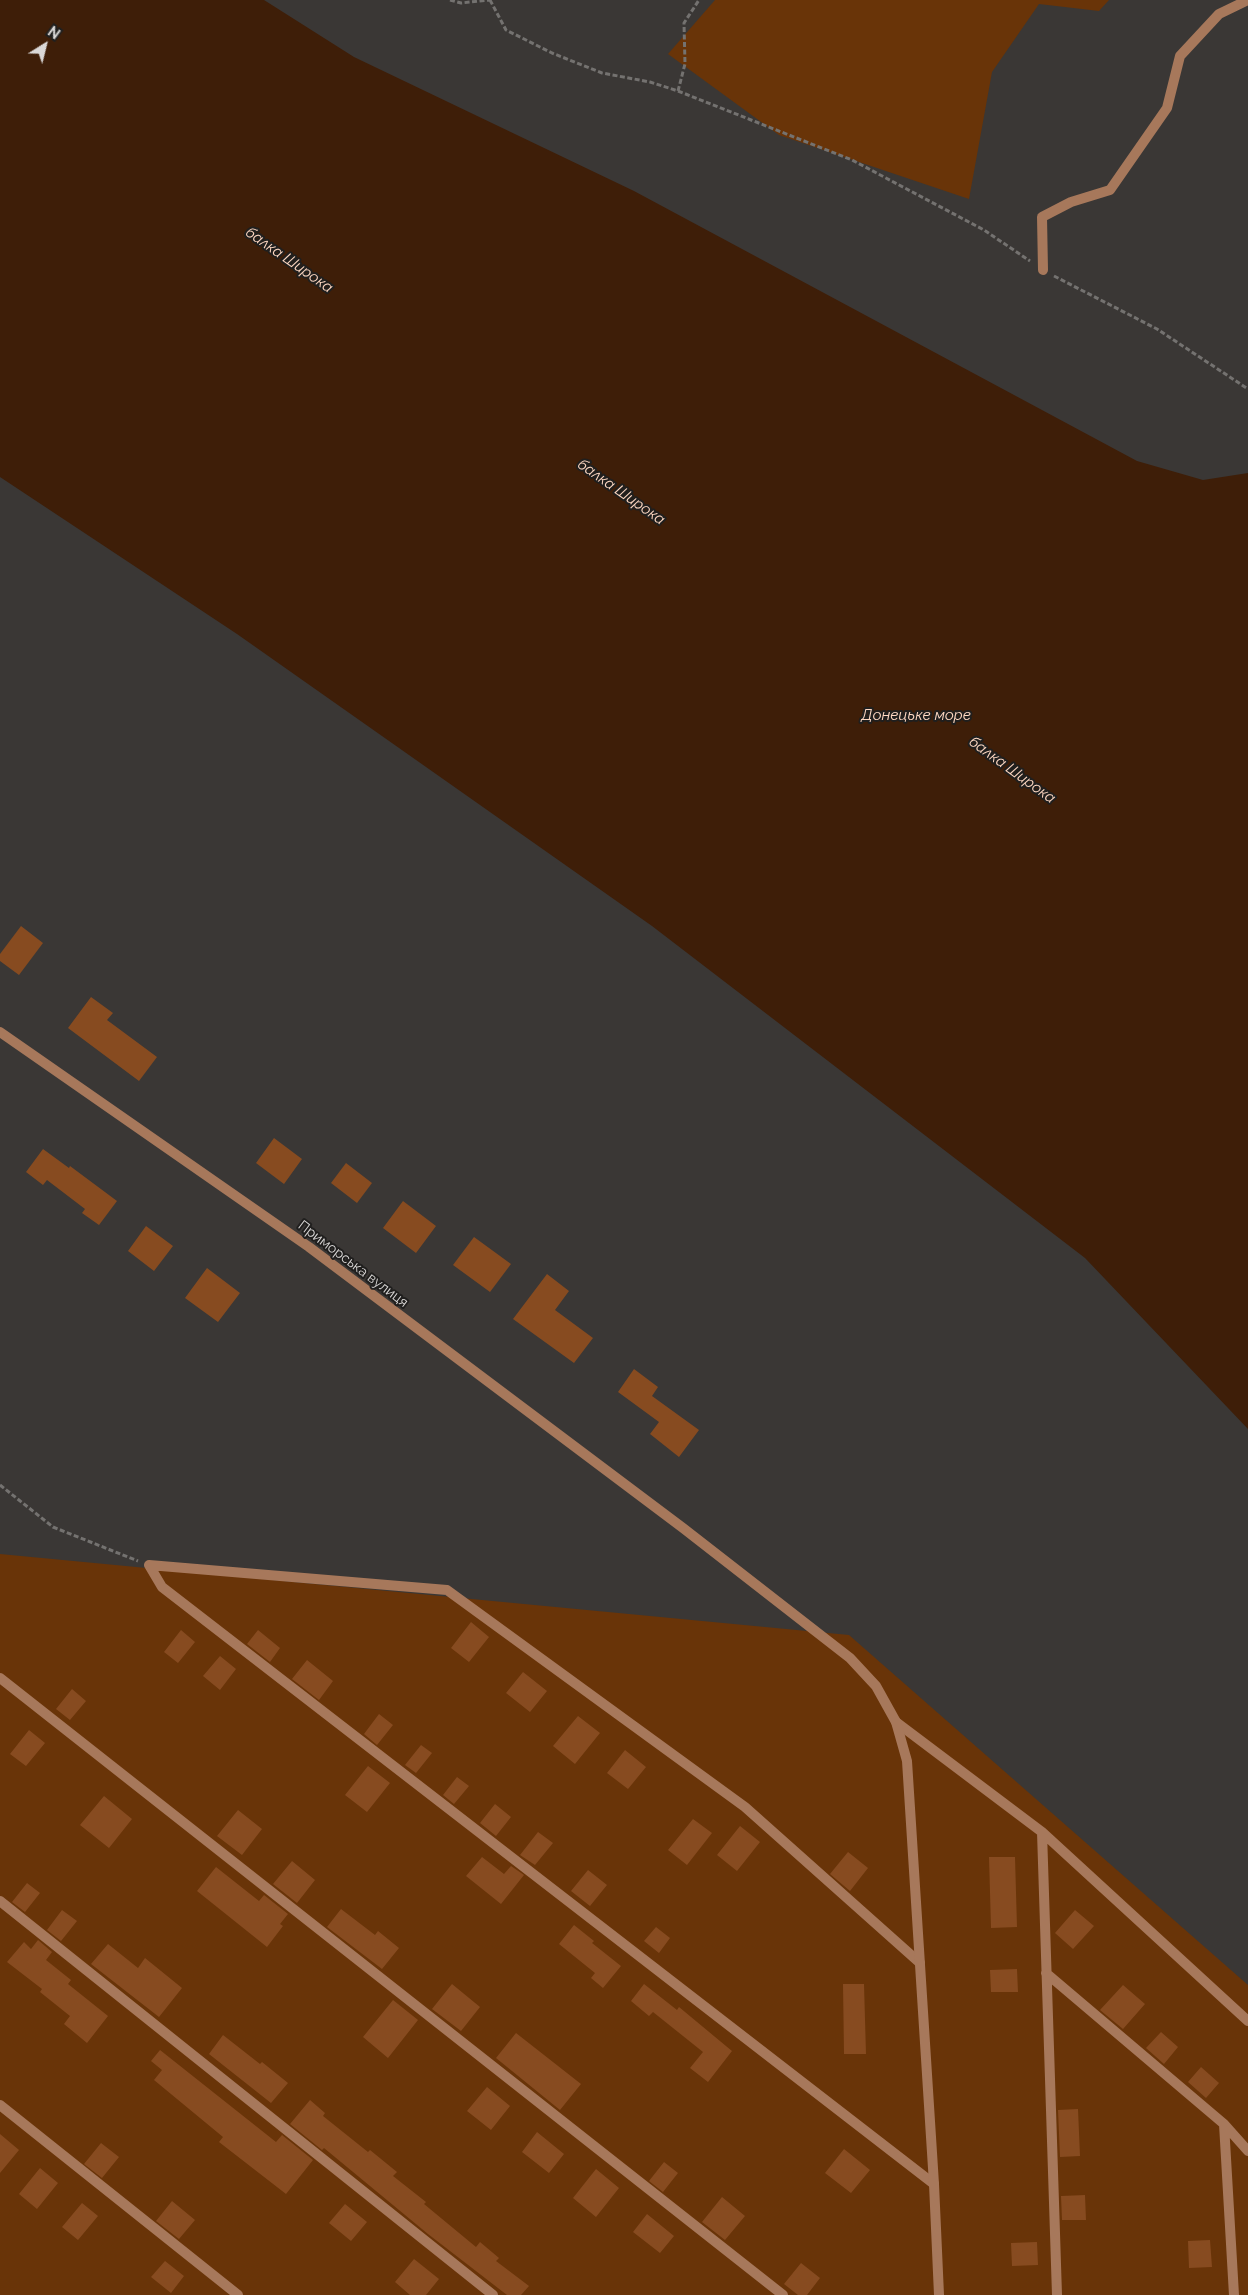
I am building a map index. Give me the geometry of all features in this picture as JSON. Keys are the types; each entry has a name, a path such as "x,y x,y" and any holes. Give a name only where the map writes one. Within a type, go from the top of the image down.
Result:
{"street":[{"path":"1043,270 1042,217 1071,202 1110,190 1167,108 1180,56 1219,14 1248,0"},
{"name":"Приморська вулиця","path":"0,1032 309,1247 683,1528 850,1658 876,1686 896,1722"},
{"path":"149,1565 447,1590 745,1806 920,1963"},
{"path":"149,1565 162,1587 934,2184"},
{"path":"0,1678 783,2295"},
{"path":"896,1722 1042,1832 1248,2021"},
{"path":"896,1722 908,1760 934,2184 938,2295"},
{"path":"1042,1832 1057,2295"},
{"path":"0,1901 493,2295"},
{"path":"1046,1973 1224,2124 1248,2151"},
{"path":"0,2105 238,2295"},
{"path":"1224,2124 1234,2295"}],"path":[{"path":"450,0 461,3 490,0 506,30 552,53 602,73 650,82 678,91 852,160 984,230 1043,270 1157,329 1248,389"},
{"path":"678,91 685,64 684,23 700,0"},
{"path":"0,1485 53,1527 149,1565"}],"shaded area":[{"path":"715,0 1109,0 1099,11 1039,4 992,72 969,199 779,135 668,54"},
{"path":"0,1554 849,1635 1248,1985 1248,2295 0,2295"}],"water":[{"name":"Донецьке море","path":"0,0 264,0 354,57 634,191 1137,461 1203,480 1248,473 1248,1429 1085,1258 652,926 237,634 0,477"}],"building":[{"path":"21,926 43,943 19,975 0,961 0,954"},
{"path":"91,997 113,1013 107,1020 157,1057 139,1081 68,1028"},
{"path":"274,1138 302,1159 284,1184 256,1163"},
{"path":"43,1149 69,1168 70,1166 117,1201 99,1225 82,1213 85,1209 47,1180 43,1185 26,1172"},
{"path":"346,1163 372,1183 357,1203 331,1183"},
{"path":"403,1201 436,1226 416,1253 383,1228"},
{"path":"146,1226 173,1246 154,1271 128,1251"},
{"path":"474,1237 511,1264 490,1292 453,1265"},
{"path":"207,1268 240,1293 218,1322 185,1298"},
{"path":"547,1274 569,1291 555,1310 593,1338 574,1363 513,1319"},
{"path":"634,1369 658,1387 652,1396 699,1430 679,1457 650,1434 659,1422 618,1392"},
{"path":"471,1622 489,1637 469,1662 451,1648"},
{"path":"181,1630 195,1642 178,1663 164,1652"},
{"path":"258,1630 280,1648 270,1662 247,1644"},
{"path":"220,1656 236,1669 220,1690 203,1676"},
{"path":"307,1660 333,1681 319,1700 292,1679"},
{"path":"523,1672 547,1691 530,1712 506,1693"},
{"path":"72,1689 86,1701 70,1720 56,1709"},
{"path":"379,1714 393,1725 377,1745 364,1734"},
{"path":"578,1716 600,1733 575,1764 553,1746"},
{"path":"29,1730 45,1743 26,1766 10,1754"},
{"path":"421,1745 432,1753 416,1773 405,1765"},
{"path":"625,1750 646,1767 628,1789 607,1773"},
{"path":"368,1766 390,1783 367,1812 345,1795"},
{"path":"457,1777 469,1786 454,1804 443,1795"},
{"path":"104,1796 132,1819 109,1848 80,1825"},
{"path":"495,1804 511,1817 496,1836 480,1823"},
{"path":"238,1810 262,1829 242,1855 217,1836"},
{"path":"693,1819 712,1833 687,1865 668,1850"},
{"path":"740,1826 760,1842 737,1871 717,1855"},
{"path":"538,1832 553,1843 535,1865 520,1855"},
{"path":"848,1852 868,1868 850,1891 830,1874"},
{"path":"482,1857 504,1874 511,1866 524,1875 501,1904 466,1876"},
{"path":"989,1857 1015,1857 1017,1927 991,1928"},
{"path":"292,1861 315,1880 297,1903 273,1884"},
{"path":"216,1867 259,1901 264,1895 288,1914 280,1924 283,1926 267,1947 197,1891"},
{"path":"588,1870 607,1885 590,1906 571,1891"},
{"path":"27,1883 40,1893 25,1912 12,1902"},
{"path":"341,1909 375,1935 378,1931 399,1948 382,1969 327,1927"},
{"path":"62,1910 77,1921 61,1941 47,1930"},
{"path":"1075,1910 1094,1926 1073,1949 1055,1933"},
{"path":"574,1925 594,1941 592,1943 621,1966 603,1988 591,1978 595,1973 559,1944"},
{"path":"656,1927 670,1938 659,1953 644,1941"},
{"path":"38,1940 52,1952 46,1960 71,1980 68,1984 108,2016 87,2043 64,2024 70,2016 40,1992 42,1989 7,1962 24,1942 31,1949"},
{"path":"108,1944 138,1968 145,1958 182,1988 159,2017 91,1964"},
{"path":"1017,1969 1018,1992 991,1992 990,1970"},
{"path":"452,1984 480,2007 461,2031 432,2009"},
{"path":"644,1984 677,2010 679,2007 732,2051 708,2082 690,2068 703,2052 653,2012 649,2016 631,2001"},
{"path":"843,1984 864,1984 866,2054 844,2054"},
{"path":"1123,1985 1145,2004 1123,2029 1100,2010"},
{"path":"393,2000 418,2020 388,2058 363,2037"},
{"path":"1161,2032 1178,2047 1164,2064 1146,2048"},
{"path":"516,2033 581,2084 560,2110 496,2058"},
{"path":"223,2035 288,2083 271,2103 209,2054"},
{"path":"160,2050 276,2142 282,2135 313,2160 286,2194 219,2142 223,2137 154,2080 162,2070 151,2061"},
{"path":"1201,2067 1219,2083 1206,2098 1188,2082"},
{"path":"487,2087 510,2106 491,2130 467,2111"},
{"path":"310,2100 325,2113 323,2116 368,2152 370,2150 397,2172 393,2176 426,2202 424,2204 476,2247 480,2242 499,2258 496,2261 529,2286 521,2295 507,2295 428,2234 324,2148 322,2150 290,2124"},
{"path":"1078,2109 1080,2156 1060,2157 1058,2110"},
{"path":"537,2132 564,2154 549,2173 522,2152"},
{"path":"0,2134 19,2150 0,2173"},
{"path":"101,2143 119,2157 102,2178 84,2164"},
{"path":"844,2149 870,2170 851,2193 825,2173"},
{"path":"664,2162 678,2173 663,2192 649,2181"},
{"path":"40,2168 58,2183 37,2209 19,2194"},
{"path":"596,2169 619,2188 596,2217 573,2198"},
{"path":"1085,2195 1086,2220 1062,2220 1061,2196"},
{"path":"722,2197 745,2216 725,2240 702,2222"},
{"path":"172,2201 195,2220 179,2239 156,2221"},
{"path":"82,2203 98,2216 78,2240 62,2227"},
{"path":"345,2204 367,2222 351,2241 329,2223"},
{"path":"647,2214 674,2236 660,2253 633,2232"},
{"path":"1210,2240 1212,2267 1189,2268 1188,2241"},
{"path":"1037,2242 1038,2265 1012,2266 1011,2243"},
{"path":"414,2259 439,2279 426,2295 410,2295 395,2282"},
{"path":"165,2261 184,2276 171,2293 151,2277"},
{"path":"801,2263 820,2278 807,2295 798,2295 784,2284"}],"water label":[{"name":"балка Широка","path":"289,260"},
{"name":"балка Широка","path":"621,492"},
{"name":"балка Широка","path":"1012,770"}]}
